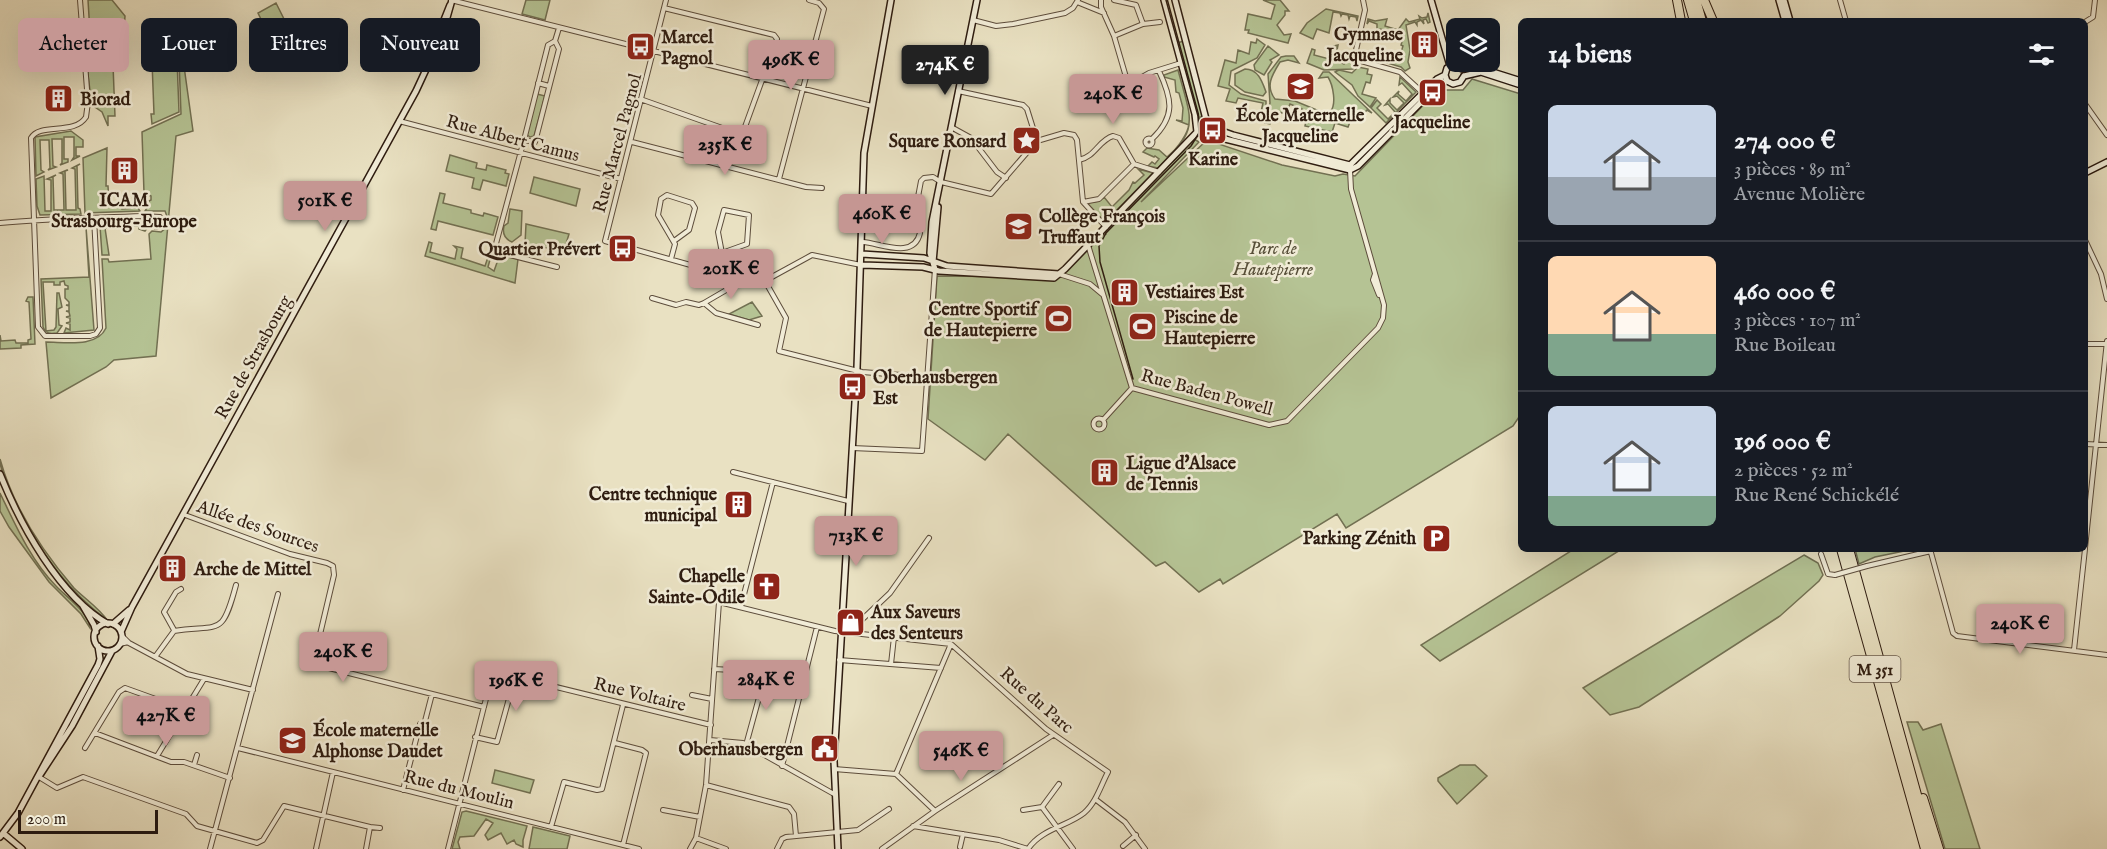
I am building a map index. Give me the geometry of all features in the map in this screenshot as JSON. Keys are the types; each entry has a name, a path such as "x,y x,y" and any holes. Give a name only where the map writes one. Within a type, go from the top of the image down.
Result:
{"highway":[{"path":"1677,0 1680,18"},
{"path":"1688,0 1693,18"},
{"path":"1696,0 1701,18"},
{"path":"1704,0 1712,18"},
{"name":"M 351","path":"1842,552 1923,849"},
{"name":"M 351","path":"1850,552 1932,849"},
{"path":"1893,708 1939,849"}],"street":[{"path":"80,0 88,112 82,124 36,132 31,136 39,330 48,337 93,335 101,325 94,218"},
{"name":"Rue Marcel Pagnol","path":"666,0 643,100 605,241 671,259"},
{"path":"779,179 824,9 819,3 809,0"},
{"path":"838,849 833,769 857,371 863,242 864,153 891,0"},
{"path":"852,448 922,451 935,269 930,253 931,233 977,0"},
{"path":"1101,0 1101,7 1106,14 1129,81 1133,82 1151,72 1181,63"},
{"path":"1114,0 1136,5 1143,24"},
{"path":"1164,0 1202,132"},
{"path":"1175,0 1208,126 1350,167"},
{"path":"1363,0 1365,10 1354,60 1400,72 1425,95"},
{"path":"1431,0 1446,52"},
{"path":"1779,0 1784,18"},
{"path":"1784,0 1789,18"},
{"path":"1840,0 1845,18"},
{"path":"2088,20 2092,17 2095,0"},
{"path":"451,1 872,106"},
{"name":"Rue de Strasbourg","path":"122,634 132,607 185,515 416,91 451,10 451,1"},
{"path":"973,20 1004,26 1065,13 1073,8 1077,1 1106,14"},
{"path":"643,100 741,135 777,39 774,35 664,8"},
{"path":"1114,36 1143,24 1160,22"},
{"path":"557,267 494,251 548,45 555,41 559,28"},
{"path":"524,140 535,142 559,49 555,41"},
{"path":"1152,139 1166,125 1170,107 1159,71"},
{"path":"1350,167 1425,95 1446,78 1448,72"},
{"path":"1462,72 1464,76"},
{"path":"1446,78 1457,84 1464,76 1481,72 1518,82"},
{"path":"1491,72 1518,82"},
{"path":"538,83 549,86"},
{"path":"958,91 1023,105 1027,109 1037,141"},
{"path":"2088,108 2107,135"},
{"path":"674,242 689,230 695,208 689,202 667,195 661,200 658,215 674,242 671,259 752,282 765,281 810,255 862,265 1047,278 1059,274 1202,132 1207,120"},
{"name":"Rue Albert Camus","path":"399,121 621,178"},
{"path":"951,127 970,138 997,172 1006,178"},
{"path":"1202,132 1233,135"},
{"path":"1202,132 1350,167"},
{"path":"863,242 894,249 916,242 920,233 914,218 921,181 929,176 940,182 991,194 1037,141 1064,133 1072,133 1077,140 1083,202 1106,227"},
{"path":"1078,160 1088,158 1106,138 1113,136 1119,138 1134,164 1160,173"},
{"path":"632,142 806,187 822,188"},
{"path":"2088,172 2107,162"},
{"path":"1083,202 1100,199 1134,164"},
{"name":"Rue Baden Powell","path":"1088,245 1131,388 1269,425 1277,425 1287,421 1378,328 1384,312 1382,297 1373,280 1375,272 1351,189 1350,167"},
{"path":"716,272 722,253 718,232 724,210 749,215 747,244 722,253"},
{"path":"0,223 142,216 159,217 162,219 162,224 156,227 142,216"},
{"path":"2088,246 2101,274 2107,298"},
{"path":"862,254 924,258 947,266 1059,274 1088,284 1104,297"},
{"path":"1088,284 1097,273"},
{"path":"652,298 673,304 689,302 699,305 728,289 734,278"},
{"path":"765,281 786,318 779,351 857,371 927,376"},
{"path":"704,303 716,313 758,325"},
{"path":"2088,344 2107,343 2088,521"},
{"path":"1103,420 1131,388"},
{"path":"2088,444 2107,446"},
{"path":"733,472 848,501"},
{"path":"0,474 15,510 35,545 91,618 96,632 95,639 100,659 23,802"},
{"path":"741,607 773,482"},
{"name":"Allée des Sources","path":"185,515 290,554 327,563 333,567 334,575 313,664 484,707"},
{"path":"849,631 890,592 929,538"},
{"path":"1821,554 1825,571 1827,574 1835,575 1922,552"},
{"path":"1931,552 1953,633 1957,636 2107,655"},
{"path":"2074,650 2085,552"},
{"path":"155,657 174,631 217,627 229,611 236,585"},
{"path":"174,631 164,612 176,592 181,589"},
{"path":"210,849 231,778 278,594"},
{"path":"74,595 122,634 128,642 187,674 253,690"},
{"path":"690,849 696,837 706,785 718,602 841,632 849,631 951,644 896,774"},
{"name":"Rue de Strasbourg","path":"110,624 132,607"},
{"path":"96,632 101,626 110,624"},
{"path":"782,765 817,627"},
{"path":"120,644 122,634"},
{"path":"891,664 894,637"},
{"path":"22,849 1,835 62,743 112,651 120,644 128,642"},
{"name":"Rue du Parc","path":"951,644 1053,735 1108,772 1095,798"},
{"path":"98,646 112,651"},
{"path":"839,660 941,669"},
{"path":"714,669 804,674"},
{"path":"746,744 766,672"},
{"name":"Rue Voltaire","path":"484,707 493,673 711,725"},
{"path":"475,737 497,742 514,677"},
{"path":"157,756 204,679"},
{"path":"85,748 119,692 125,688 197,713"},
{"path":"403,790 432,694"},
{"path":"692,695 712,699"},
{"path":"551,826 563,783 602,789 623,704"},
{"path":"448,849 484,707"},
{"path":"95,733 171,762 194,765 231,778"},
{"path":"882,849 935,811 1053,735"},
{"path":"58,736 62,743"},
{"path":"710,740 746,744 834,794"},
{"path":"615,743 646,753 623,845"},
{"name":"Rue du Moulin","path":"238,748 639,849"},
{"path":"48,755 56,752"},
{"path":"194,765 197,755"},
{"path":"833,769 896,774 935,811"},
{"path":"316,849 333,772"},
{"path":"39,777 57,788 83,777 186,814 194,825 257,843 263,840 284,806 380,828"},
{"path":"1023,810 1042,807 1059,784"},
{"path":"706,785 789,807 794,814 796,836"},
{"path":"913,826 999,840 1028,849 1032,843 1057,826 1082,814 1095,798 1120,817 1145,849"},
{"path":"1042,807 1073,849"},
{"path":"777,849 784,838 858,830 889,809"},
{"path":"663,810 700,817"},
{"path":"366,849 370,827"},
{"path":"960,847 963,834"},
{"path":"1123,846 1136,835"},
{"path":"696,837 726,849"}],"green space":[{"path":"88,0 112,0 125,16 125,18 89,18"},
{"path":"526,0 550,0 545,20 522,14"},
{"path":"1263,0 1280,0 1289,11 1285,11 1285,15 1277,25 1284,35 1291,34 1288,43 1248,33 1249,30 1245,30 1248,14 1271,19 1275,5"},
{"path":"276,3 284,18 260,18 258,13"},
{"path":"1326,9 1358,16 1357,21 1356,17 1350,16 1349,19 1348,15 1342,14 1341,16 1340,13 1333,12 1329,33 1317,29 1313,39 1300,33 1307,23"},
{"path":"1428,13 1430,22 1428,23 1426,19 1423,20 1424,24 1421,20 1417,22 1417,25 1415,22 1406,25 1410,68 1405,71 1401,67 1384,62 1386,55 1399,59 1403,38 1400,37 1401,34 1380,29 1377,32 1377,24 1369,21 1367,24 1368,19 1375,21 1387,19 1385,26 1398,30 1406,19 1409,22 1420,19 1419,16 1427,17"},
{"path":"1257,39 1265,45 1257,58 1231,71 1229,85 1241,94 1266,101 1266,113 1261,112 1263,103 1238,98 1236,103 1226,101 1230,89 1218,86 1225,60 1236,63 1238,50 1249,54 1251,42 1256,43"},
{"path":"1184,41 1205,116 1200,117 1201,123 1198,124 1177,43"},
{"path":"1338,45 1335,60 1344,64 1348,56 1354,65 1353,69 1324,70 1307,63 1312,49 1315,50 1314,55 1329,59 1335,56 1337,49 1334,46"},
{"path":"1268,46 1279,55 1270,60 1272,62 1264,75 1255,70 1254,65"},
{"path":"1294,56 1299,63 1288,60 1280,62 1270,85 1275,99 1295,101 1324,113 1330,112 1334,100 1331,85 1328,77 1319,78 1323,72 1329,72 1372,113 1367,110 1359,119 1352,117 1348,127 1335,123 1332,132 1305,126 1306,121 1299,120 1302,109 1290,104 1286,114 1275,111 1270,124 1265,123 1270,103 1268,74 1281,57"},
{"path":"1358,67 1368,69 1367,74 1372,75 1370,83 1366,82 1362,94 1376,98 1370,107 1358,96 1352,85 1335,72 1339,70 1352,73"},
{"path":"1245,69 1259,76 1266,92 1263,96 1245,92 1235,85 1235,74"},
{"path":"1178,70 1187,103 1189,125 1176,120 1182,121 1183,108 1179,93 1176,92 1175,80 1164,77"},
{"path":"88,72 113,72 115,116 108,116 108,126 102,112 95,107 94,99 91,99"},
{"path":"152,72 177,72 179,112 152,124 151,114 154,114"},
{"path":"179,72 185,72 193,131 176,136 156,356 114,360 106,367 51,398 46,342 88,341 96,339 106,328 102,259 108,259 109,262 151,259 149,234 152,231 161,232 167,227 168,219 165,211 145,211 147,208 145,203 151,200 151,196 144,193 142,132 181,114"},
{"path":"1400,77 1416,92 1386,123 1371,108 1377,100 1381,104 1377,108 1388,119 1395,112 1388,104 1385,105 1390,99 1390,103 1397,110 1404,103 1397,96 1393,97 1399,91 1398,94 1406,101 1412,94 1402,83 1399,85"},
{"name":"Parc de Hautepierre","path":"1472,79 1518,93 1518,418 1513,426 1346,528 1337,514 1223,584 1220,579 1199,592 1165,562 1156,566 1008,434 985,460 928,419 937,276 1060,277 1101,236 1106,234 1105,232 1194,139 1199,142 1141,202 1207,140 1282,165 1335,176 1343,174 1355,176 1438,90 1463,90"},
{"path":"537,94 545,96 534,136 530,137 526,134"},
{"path":"71,131 83,140 83,147 76,147 76,156 80,156 72,160 74,137 64,137 64,159 68,159 68,162 60,165 62,163 62,139 52,139 53,166 56,167 48,170 50,168 49,140 40,140 41,170 44,172 36,176 35,137"},
{"path":"107,148 106,186 108,186 109,204 122,204 122,209 138,208 140,211 85,213 83,158"},
{"path":"1147,148 1159,150 1167,157 1173,151 1158,168 1148,166 1152,162 1155,164 1159,159 1143,152"},
{"path":"450,155 477,163 476,168 486,170 487,165 506,170 505,173 509,174 506,186 483,180 480,190 472,188 474,178 446,171"},
{"path":"80,164 77,166 78,208 81,214 40,215 37,206 36,179 44,176 45,211 51,211 51,180 47,179 56,175 53,177 54,210 64,210 63,174 60,173 67,170 68,170 65,171 66,210 76,210 75,169 72,168"},
{"path":"1138,169 1153,173 1108,219 1103,220 1087,203 1099,201 1104,197 1112,207 1129,190 1133,182 1135,183 1144,175"},
{"path":"534,177 580,189 576,206 530,193"},
{"path":"440,193 445,194 443,203 471,210 471,213 483,216 484,213 498,217 493,235 438,221 436,230 431,229"},
{"path":"510,209 522,211 521,235 512,242 506,238 503,231 504,226 508,223"},
{"path":"142,223 148,227 145,231 139,229 139,226 105,228 109,255 102,255 100,226 102,224"},
{"path":"526,224 569,234 563,254 558,253 559,250 525,244"},
{"path":"86,227 94,330 64,333 66,328 70,330 70,324 66,323 70,322 70,318 66,317 70,316 66,311 69,311 69,306 66,305 69,305 69,302 65,298 65,289 68,289 68,286 64,281 60,282 60,285 54,285 54,282 43,282 46,331 54,330 56,327 57,293 59,293 62,307 58,309 59,325 62,326 57,333 48,333 45,331 43,327 41,279 89,277"},
{"path":"429,242 432,243 430,252 455,259 457,249 454,246 463,248 461,258 485,266 488,257 491,256 488,267 494,271 499,257 494,255 495,253 518,259 515,283 425,256"},
{"path":"28,297 33,297 35,344 21,345 21,348 0,349 0,335 1,341 15,340 16,343 28,343 31,339 29,302 26,301"},
{"path":"752,302 762,316 749,320 729,314"},
{"path":"0,459 21,511 40,543 74,588 107,620 77,594 40,547 20,512 1,468"},
{"path":"0,493 24,542 39,565 56,586 82,611 90,628 81,614 49,582 9,527 0,511"},
{"path":"1569,552 1617,552 1440,661 1421,645"},
{"path":"1856,552 1899,552 1875,557 1859,564"},
{"path":"1804,555 1818,563 1823,575 1819,581 1780,616 1639,707 1610,715 1583,688"},
{"path":"1907,722 1918,722 1923,730 1941,724 1980,849 1945,849"},
{"path":"1460,765 1475,765 1487,776 1457,804 1438,778"},
{"path":"495,770 534,780 530,793 492,783"},
{"path":"466,811 527,826 523,847 516,844 514,840 507,844 501,833 488,840 485,835 493,823 486,819 474,836 460,837 458,842 460,849 452,849 462,812"},
{"path":"533,827 570,836 567,849 529,849"}],"tram line":[{"path":"1133,379 1100,262 1099,246 1106,233 1191,146 1199,133 1198,116 1166,0"}],"place":[{"name":"Gymnase Jacqueline","path":"1424,44"},
{"name":"Marcel Pagnol","path":"640,47"},
{"name":"École Maternelle Jacqueline","path":"1300,86"},
{"name":"Jacqueline","path":"1432,93"},
{"name":"Biorad","path":"59,99"},
{"name":"Karine","path":"1213,130"},
{"name":"Square Ronsard","path":"1027,141"},
{"name":"ICAM Strasbourg-Europe","path":"124,171"},
{"name":"Collège François Truffaut","path":"1018,226"},
{"name":"Quartier Prévert","path":"622,249"},
{"name":"Vestiaires Est","path":"1124,292"},
{"name":"Centre Sportif de Hautepierre","path":"1058,319"},
{"name":"Piscine de Hautepierre","path":"1143,327"},
{"name":"Oberhausbergen Est","path":"852,387"},
{"name":"Ligue d'Alsace de Tennis","path":"1105,473"},
{"name":"Centre technique municipal","path":"738,504"},
{"name":"Parking Zénith","path":"1437,538"},
{"name":"Arche de Mittel","path":"173,569"},
{"name":"Chapelle Sainte-Odile","path":"766,586"},
{"name":"Aux Saveurs des Senteurs","path":"850,622"},
{"name":"École maternelle Alphonse Daudet","path":"292,740"},
{"name":"Oberhausbergen","path":"824,749"}]}
